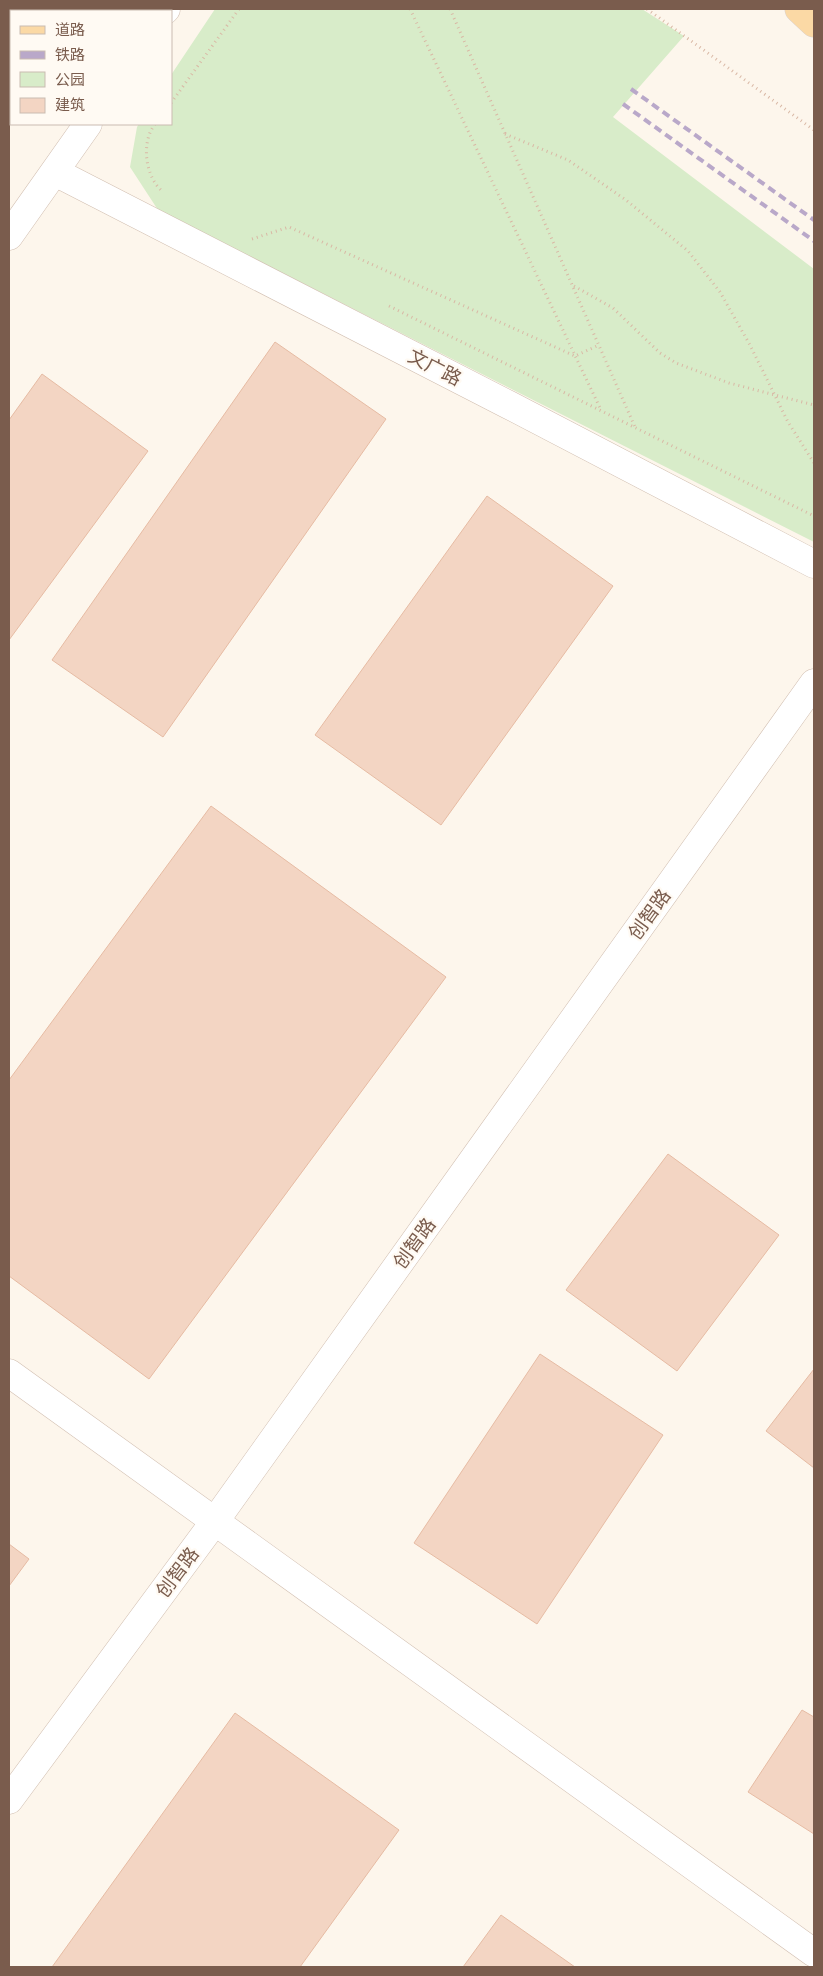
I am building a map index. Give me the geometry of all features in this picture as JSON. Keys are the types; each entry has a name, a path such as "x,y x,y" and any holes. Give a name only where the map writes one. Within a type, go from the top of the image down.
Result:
{"main road":[{"path":"799,9 814,23"}],"street":[{"path":"9,236 87,125"},
{"name":"文广路","path":"55,172 814,564"},
{"name":"创智路","path":"9,1800 215,1521 814,683"},
{"path":"9,1373 814,1953"}],"path":[{"path":"172,102 239,9"},
{"path":"410,9 601,411"},
{"path":"450,9 636,428"},
{"path":"647,9 814,130"},
{"path":"155,125 150,131 146,160 153,183 164,193"},
{"path":"505,134 568,160 626,200 688,252 720,292 750,345 788,422 814,463"},
{"path":"260,243 251,239 288,227 575,356 599,345"},
{"path":"573,286 613,308 660,353 676,362 729,383 814,405"},
{"path":"384,304 814,516"}],"green space":[{"path":"215,9 642,9 684,36 613,117 814,269 814,542 158,210 130,167 138,125 172,125 172,74"}],"building":[{"path":"275,342 386,419 163,737 52,660"},
{"path":"42,374 148,451 9,640 9,420"},
{"path":"487,496 613,586 441,825 315,735"},
{"path":"211,806 446,977 149,1379 9,1276 9,1080"},
{"path":"668,1154 779,1235 677,1371 566,1290"},
{"path":"540,1354 663,1435 537,1624 414,1543"},
{"path":"814,1369 814,1468 766,1431"},
{"path":"9,1544 29,1559 9,1586"},
{"path":"802,1710 814,1717 814,1834 748,1792"},
{"path":"235,1713 399,1830 300,1967 52,1967"},
{"path":"501,1915 575,1967 463,1967"}],"railway":[{"path":"631,89 814,220"},
{"path":"623,104 814,241"}]}
